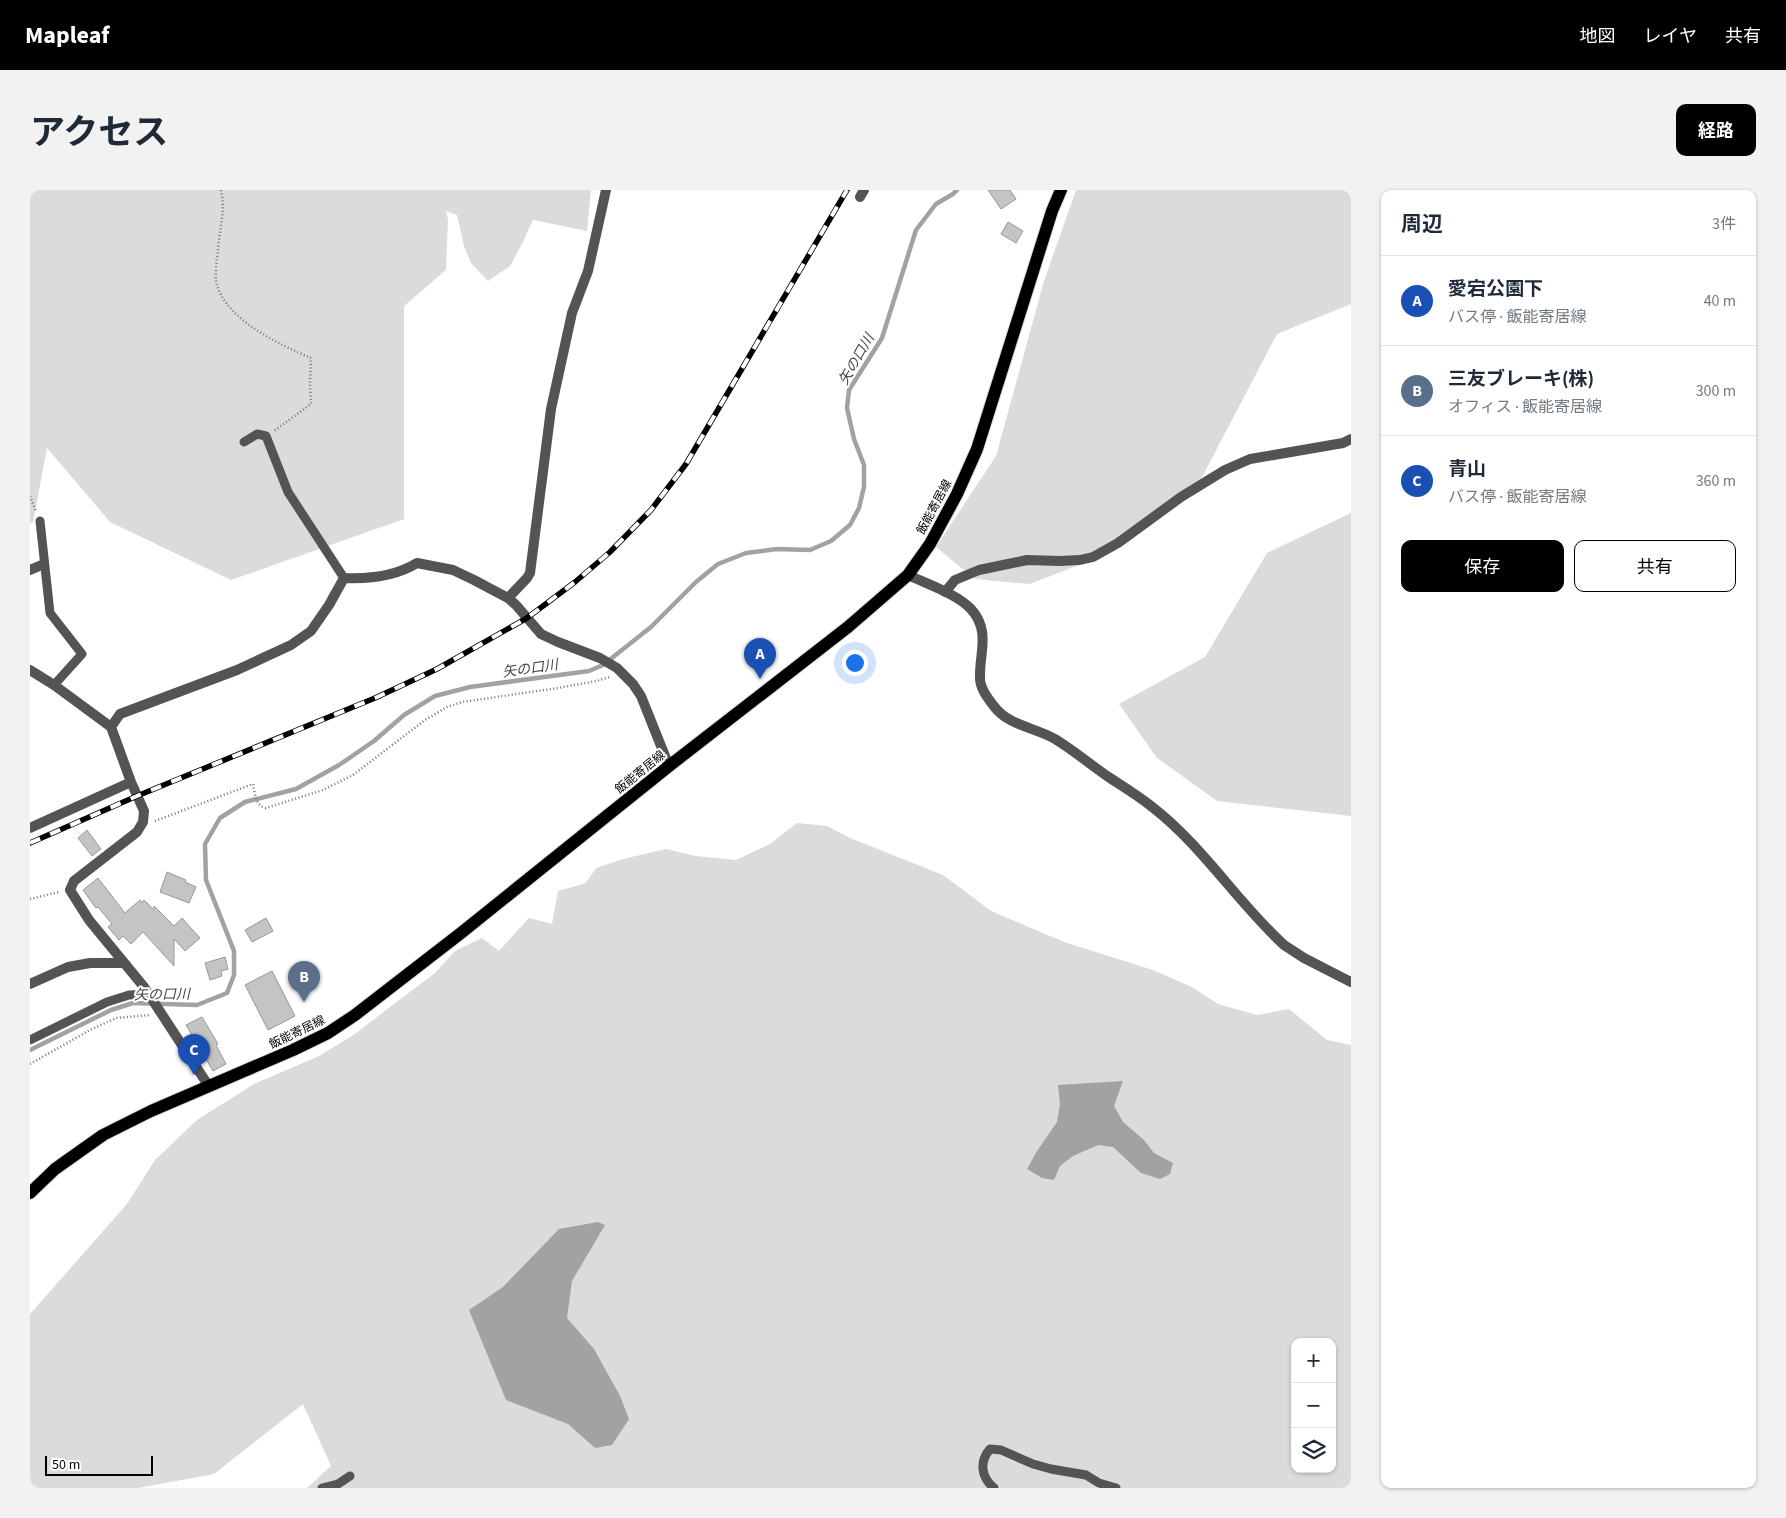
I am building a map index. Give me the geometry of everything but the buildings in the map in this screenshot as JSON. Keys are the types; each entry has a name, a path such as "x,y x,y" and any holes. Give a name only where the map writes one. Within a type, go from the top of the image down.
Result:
{"main road":[{"name":"飯能寄居線","path":"30,1193 55,1169 103,1135 208,1085 286,1054 328,1034 461,933 669,766 848,627 908,576 930,544 952,503 977,449 1052,211 1061,190"}],"street":[{"path":"508,598 528,578 530,573 551,409 572,313 588,271 606,190"},
{"path":"945,592 955,580 979,570 1027,560 1060,561 1093,557 1118,543 1181,497 1225,470 1250,459 1343,443 1351,439"},
{"path":"30,570 44,564"},
{"path":"111,728 120,714 237,670 291,645 311,631 344,578 375,576 406,570 417,564 453,570 508,598 541,634 600,658 619,670 642,696 669,766"},
{"path":"908,576 945,592 971,609 979,620 983,634 980,679 984,692 994,707 1008,719 1024,728 1055,739 1150,804 1172,822 1284,946 1351,982"},
{"path":"31,672 54,685 111,728 144,811 143,822 136,832 74,881 70,890 89,920 148,995 208,1085"},
{"path":"30,828 131,782"},
{"path":"30,984 68,967 90,963 124,963"}],"lane":[{"path":"244,442 257,434 266,436 288,492 344,578"},
{"path":"40,521 50,613 82,654 54,685"},
{"path":"30,1040 107,1002 129,995 148,995"},
{"path":"994,1488 984,1475 982,1465 984,1456 990,1449 1001,1450 1033,1464 1051,1469 1086,1475 1098,1482 1116,1488"},
{"path":"322,1488 338,1484 350,1476"}],"path":[{"path":"221,190 224,201 216,284 228,307 249,325 290,349 311,358 311,404 266,436"},
{"path":"30,496 40,521"},
{"path":"140,827 253,784 257,803 266,808 323,790 353,775 425,720 447,707 462,702 597,681 619,670"},
{"path":"30,900 70,890"},
{"path":"30,1064 90,1030 116,1018 161,1014"}],"shaded area":[{"path":"30,190 591,190 587,231 533,220 510,266 488,281 471,263 464,246 457,215 446,211 448,220 446,270 404,306 404,519 231,580 110,522 47,448 33,522 30,524"},
{"path":"1076,190 1351,190 1351,304 1277,334 1200,481 1084,563 1030,584 975,579 936,547 996,456 1044,281"},
{"path":"1351,513 1351,816 1217,801 1157,758 1119,704 1205,657 1267,553"},
{"path":"797,823 827,826 850,838 943,875 991,911 1064,942 1153,970 1192,987 1218,1004 1257,1015 1289,1009 1327,1040 1351,1045 1351,1488 307,1488 331,1466 303,1404 214,1474 138,1488 30,1488 30,1314 127,1204 155,1160 197,1120 254,1084 319,1056 352,1036 435,973 455,951 482,938 499,951 529,918 552,924 558,891 586,883 596,868 623,859 666,849 695,856 736,860 770,844"},
{"path":"1123,1081 1114,1106 1123,1122 1144,1140 1154,1153 1173,1163 1170,1174 1160,1179 1141,1173 1113,1147 1098,1145 1073,1156 1060,1166 1054,1180 1042,1178 1027,1169 1057,1122 1060,1104 1058,1085"},
{"path":"598,1222 605,1225 572,1281 567,1318 594,1349 620,1396 629,1419 612,1445 595,1448 568,1424 506,1400 469,1310 503,1287 559,1229"}],"waterway":[{"name":"矢の口川","path":"30,1050 111,1010 133,1003 197,1005 227,993 234,975 234,951 206,880 205,844 220,818 245,802 296,789 339,765 374,741 404,715 435,696 470,687 589,671 603,665 651,627 696,582 718,564 746,553 777,549 810,550 831,541 850,525 859,508 864,487 864,465 854,439 847,408 849,390 882,338 916,230 936,204 957,190"}],"railway":[{"path":"30,843 137,796 375,698 437,669 527,618 575,582 610,552 651,510 686,464 847,190"}],"place":[{"name":"愛宕公園下","path":"760,679"},
{"name":"三友ブレーキ(株)","path":"304,1002"},
{"name":"青山","path":"194,1075"}]}
